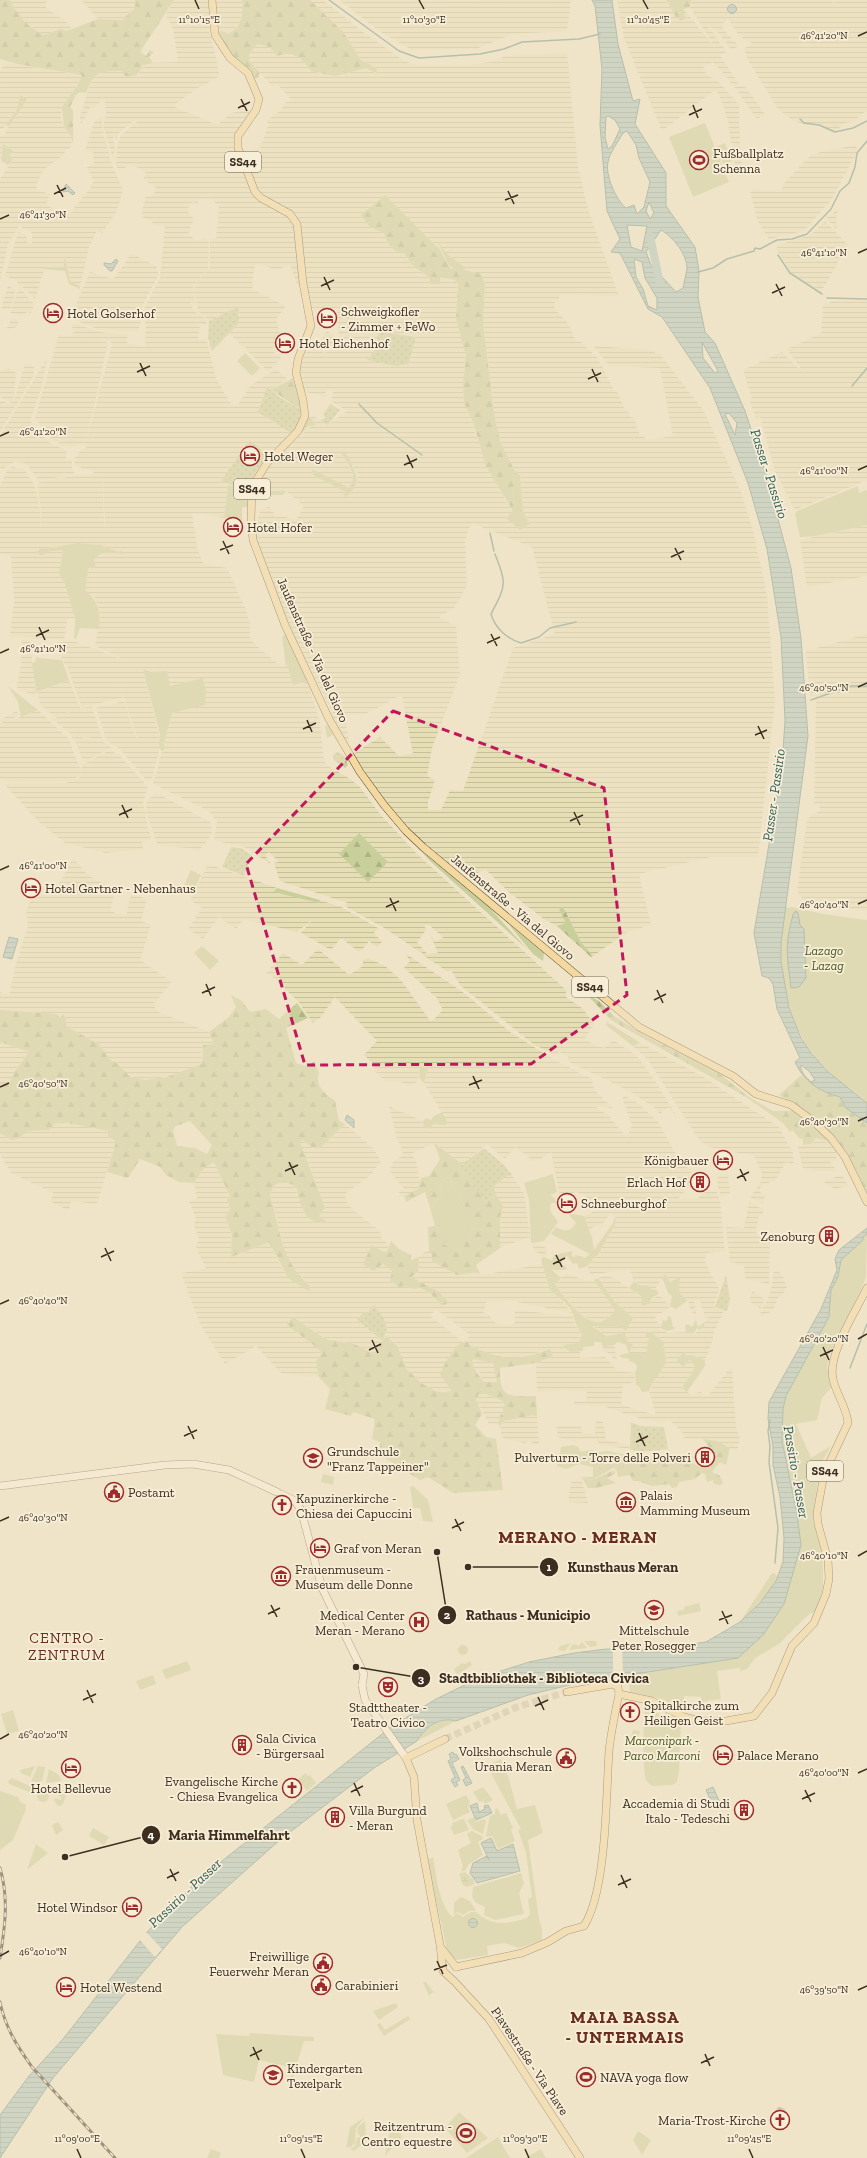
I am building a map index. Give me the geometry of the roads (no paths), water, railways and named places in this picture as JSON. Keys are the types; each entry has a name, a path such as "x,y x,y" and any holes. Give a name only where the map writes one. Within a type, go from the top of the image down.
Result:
{"main road":[{"name":"Jaufenstraße - Via del Giovo","path":"212,0 215,35 230,58 248,73 259,99 256,110 238,136 238,148 245,168 258,195 290,214 297,224 303,283 310,326 298,359 296,373 303,400 304,416 298,431 267,463 252,487 251,531 285,625 329,719 348,754 384,805 423,847 639,1027 733,1076 756,1094 791,1105 807,1116 822,1129 838,1148 867,1202"},
{"name":"SS44","path":"619,1694 652,1701 684,1717 700,1721 726,1721 754,1716 772,1693 792,1646 814,1623 826,1594 829,1579 829,1566 818,1524 817,1512 824,1474 848,1423 833,1382 832,1372 834,1359 867,1288"},
{"path":"0,1486 165,1465 193,1464 222,1468 260,1483 292,1499 299,1507 322,1588 363,1671 365,1678 361,1687 368,1704 404,1755 445,1739"},
{"path":"453,1974 522,1954 574,1928 584,1926 588,1917 600,1871 603,1849 609,1750 619,1694 617,1686 612,1684 567,1692"},
{"name":"Piavestraße - Via Piave","path":"404,1755 414,1777 417,1820 440,1945 447,1963 453,1974 493,2026 580,2158"},
{"name":"Piavestraße - Via Piave","path":"447,1963 443,1971 453,1974"}],"water":[{"path":"592,0 612,0 618,44 633,101 640,99 635,124 666,173 666,206 695,247 699,271 698,297 705,332 715,343 745,411 767,477 791,568 801,638 808,736 781,943 781,962 789,1008 801,1038 811,1053 827,1071 867,1103 867,1123 846,1108 840,1097 819,1089 813,1085 803,1075 795,1062 800,1058 777,1009 773,984 769,978 762,976 754,933 782,767 785,720 781,637 767,549 748,483 710,388 662,317 648,309 620,253 611,252 620,239 607,211 600,125 602,69 595,6","holes":["608,116 615,120 620,129 612,146 608,149 605,137 606,117","627,131 636,145 639,158 650,182 644,207 637,214 634,205 626,208 622,204 612,187 608,174 608,162 612,151 623,133","649,202 654,213 650,219 646,211","627,225 647,226 642,251 631,247","661,230 674,241 685,258 687,269 683,288 676,292 651,265 646,252","634,259 642,262 645,278 657,298 657,310 648,306 643,289 636,277","702,342 718,371 715,373 703,358","729,413 737,423 735,435 725,414","801,1065 809,1071 815,1080 811,1082 802,1072"]},
{"path":"732,4 737,9 732,14 727,9"},
{"path":"66,184 75,193 73,195 68,191 63,192"},
{"path":"116,259 118,261 112,271 104,265 104,263 111,264"},
{"path":"796,911 798,913 800,925 804,929 806,978 799,987 791,988 787,946 793,914"},
{"path":"9,937 18,939 12,959 3,957"},
{"path":"347,1115 354,1120 354,1128 345,1120"},
{"path":"867,1228 867,1234 863,1237 863,1240 841,1260 838,1277 831,1290 829,1317 786,1396 783,1409 782,1441 797,1514 801,1545 784,1604 763,1635 738,1658 578,1683 528,1695 456,1721 444,1720 433,1724 420,1736 417,1741 374,1768 281,1839 182,1927 53,2078 0,2158 0,2115 29,2076 63,2039 147,1932 198,1880 391,1727 436,1699 479,1678 529,1662 574,1653 606,1649 647,1650 706,1642 740,1622 760,1603 776,1581 783,1562 784,1538 780,1497 773,1465 773,1446 768,1419 769,1402 821,1309 837,1270 835,1259 839,1250"},
{"path":"453,1752 459,1759 452,1763 460,1780 456,1782 458,1785 455,1787 451,1780 455,1777 448,1761 451,1759 449,1754"},
{"path":"463,1766 472,1783 466,1786 463,1780 466,1778 461,1767"},
{"path":"713,1787 721,1805 714,1808 706,1790"},
{"path":"477,1803 479,1812 485,1809 484,1806 488,1805 492,1813 476,1820 470,1806"},
{"path":"491,1838 497,1851 513,1844 520,1871 477,1883 470,1873 473,1863 487,1856 489,1860 481,1843"},
{"path":"473,1918 478,1923 473,1928 468,1923"}],"waterway":[{"path":"329,0 399,51 419,58 480,54 504,49 522,42 579,39 600,34"},
{"path":"800,119 804,123 819,125 835,132 853,128 867,121"},
{"path":"698,272 713,268 727,259 754,251 755,248 760,249 777,240 792,239 807,234 831,209 840,191 849,183 855,167 857,153 867,141"},
{"name":"Passer - Passirio","path":"650,236 660,283"},
{"path":"778,255 790,273 822,294"},
{"path":"827,298 867,299"},
{"path":"852,386 867,368"},
{"path":"359,404 377,423 422,455"},
{"path":"490,533 494,551"},
{"path":"495,554 502,572 503,585 500,597 491,614 495,624 506,636 521,643 539,637 550,628 576,622"},
{"path":"811,700 850,686 867,686"},
{"path":"850,1368 867,1324"},
{"path":"770,1420 768,1431 770,1446 769,1462 778,1528 775,1563"}],"tunnel":[{"path":"445,1739 517,1707 567,1692"}],"railway":[{"path":"0,1868 3,1879 5,1901 5,1924 0,1958"},
{"path":"0,2002 5,2020 12,2036 32,2067 115,2158"}],"place":[{"name":"Fußballplatz Schenna","path":"699,160"},
{"name":"Hotel Golserhof","path":"53,313"},
{"name":"Schweigkofler - Zimmer + FeWo","path":"327,318"},
{"name":"Hotel Eichenhof","path":"285,343"},
{"name":"Hotel Weger","path":"250,456"},
{"name":"Hotel Hofer","path":"233,527"},
{"name":"Hotel Gartner - Nebenhaus","path":"31,888"},
{"name":"Königbauer","path":"723,1160"},
{"name":"Erlach Hof","path":"700,1182"},
{"name":"Schneeburghof","path":"567,1203"},
{"name":"Zenoburg","path":"829,1236"},
{"name":"Pulverturm - Torre delle Polveri","path":"705,1457"},
{"name":"Grundschule \"Franz Tappeiner\"","path":"313,1458"},
{"name":"Postamt","path":"114,1492"},
{"name":"Palais Mamming Museum","path":"626,1502"},
{"name":"Kapuzinerkirche - Chiesa dei Capuccini","path":"282,1505"},
{"name":"Graf von Meran","path":"320,1548"},
{"name":"Rathaus - Municipio","path":"437,1552"},
{"name":"Kunsthaus Meran","path":"468,1567"},
{"name":"Frauenmuseum - Museum delle Donne","path":"281,1576"},
{"name":"Mittelschule Peter Rosegger","path":"654,1610"},
{"name":"Medical Center Meran - Merano","path":"419,1622"},
{"name":"Stadtbibliothek - Biblioteca Civica","path":"356,1667"},
{"name":"Stadttheater - Teatro Civico","path":"388,1687"},
{"name":"Spitalkirche zum Heiligen Geist","path":"630,1712"},
{"name":"Sala Civica - Bürgersaal","path":"242,1745"},
{"name":"Palace Merano","path":"723,1755"},
{"name":"Volkshochschule Urania Meran","path":"566,1758"},
{"name":"Hotel Bellevue","path":"71,1768"},
{"name":"Evangelische Kirche - Chiesa Evangelica","path":"292,1788"},
{"name":"Accademia di Studi Italo - Tedeschi","path":"744,1810"},
{"name":"Villa Burgund - Meran","path":"335,1817"},
{"name":"Maria Himmelfahrt","path":"65,1857"},
{"name":"Hotel Windsor","path":"132,1907"},
{"name":"Freiwillige Feuerwehr Meran","path":"323,1963"},
{"name":"Carabinieri","path":"321,1985"},
{"name":"Hotel Westend","path":"66,1987"},
{"name":"Kindergarten Texelpark","path":"273,2075"},
{"name":"NAVA yoga flow","path":"586,2077"},
{"name":"Maria-Trost-Kirche","path":"780,2120"},
{"name":"Reitzentrum - Centro equestre","path":"466,2133"}],"district":[{"name":"MERANO - MERAN","path":"578,1537"},
{"name":"CENTRO - ZENTRUM","path":"67,1646"},
{"name":"MAIA BASSA - UNTERMAIS","path":"625,2027"}],"park label":[{"name":"Lazago - Lazag","path":"824,958"},
{"name":"Marconipark - Parco Marconi","path":"662,1748"}],"water label":[{"name":"Passirio - Passer","path":"796,1472"},
{"name":"Passirio - Passer","path":"185,1893"}]}
